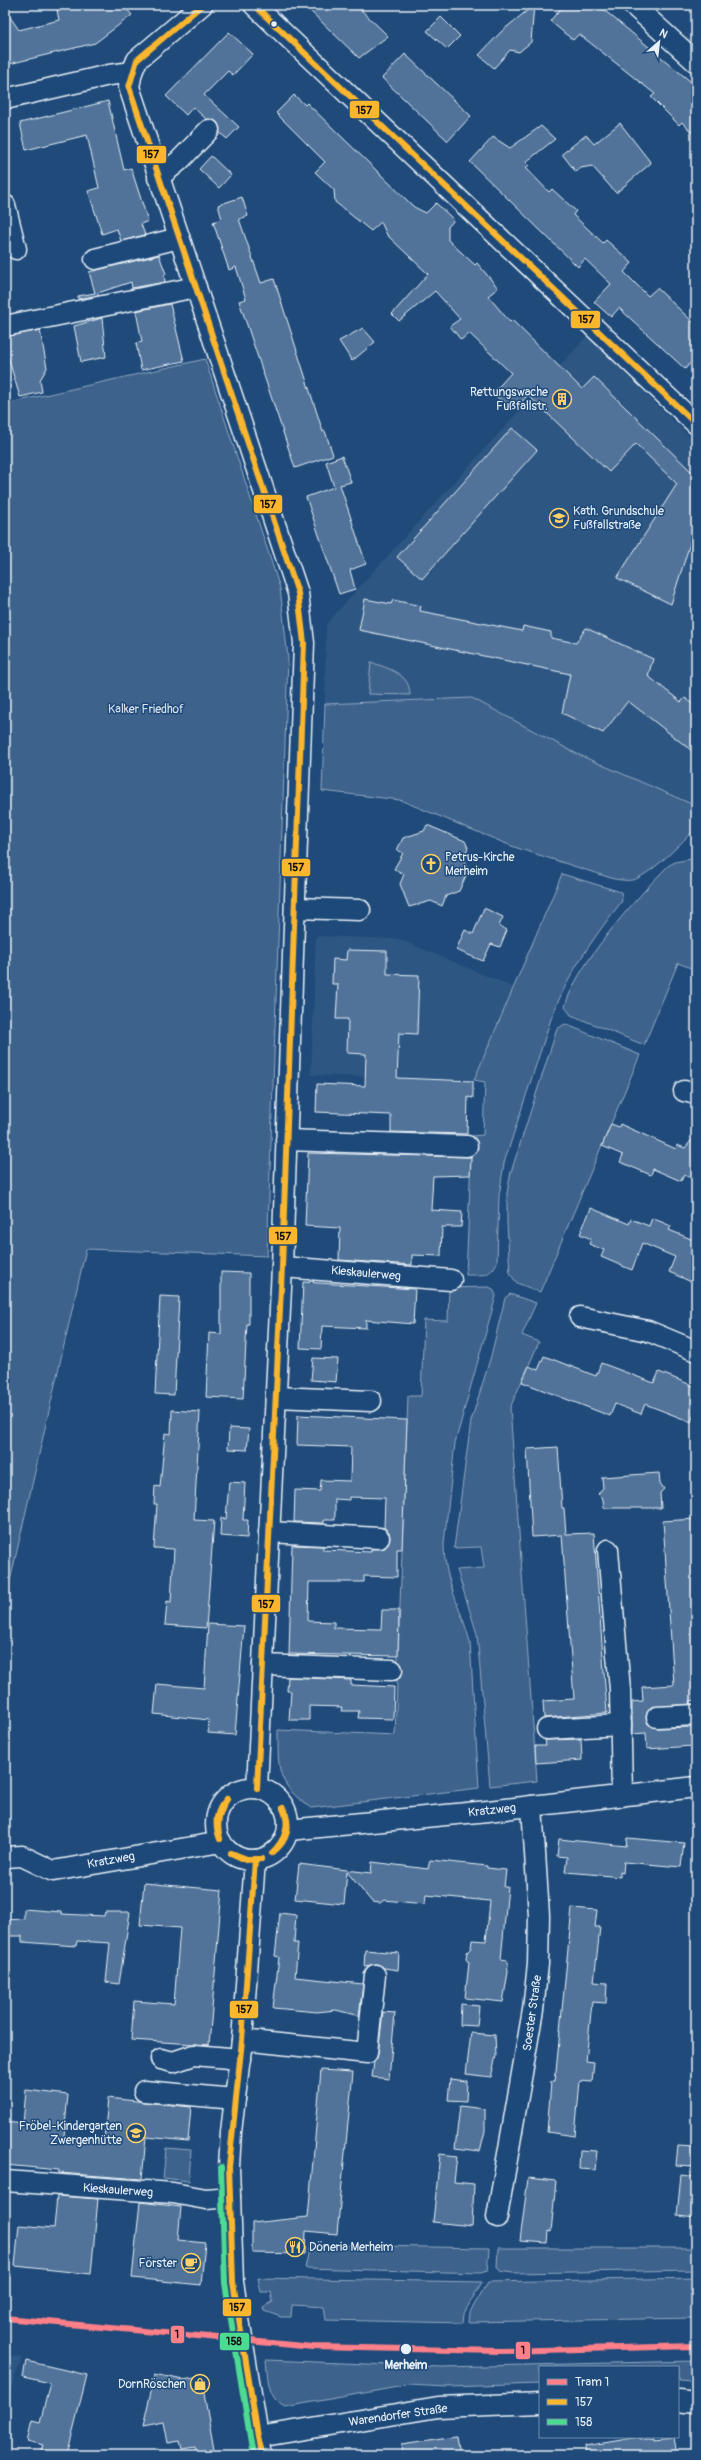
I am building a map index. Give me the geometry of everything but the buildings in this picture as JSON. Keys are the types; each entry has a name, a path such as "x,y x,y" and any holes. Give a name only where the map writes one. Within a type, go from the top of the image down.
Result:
{"street":[{"path":"202,5 137,60 132,72 129,88 298,593 304,643 282,1267 258,1788"},
{"path":"254,5 696,424"},
{"path":"633,5 696,62"},
{"path":"5,99 109,75 132,72"},
{"path":"158,178 179,161 209,130"},
{"path":"5,205 16,249"},
{"path":"95,259 179,238"},
{"path":"152,286 194,280"},
{"path":"5,326 194,280"},
{"path":"295,908 360,910"},
{"path":"286,1140 467,1146"},
{"name":"Kieskaulerweg","path":"282,1267 451,1280"},
{"path":"580,1317 648,1331 696,1351"},
{"path":"276,1397 371,1401"},
{"path":"269,1532 379,1538"},
{"path":"608,1550 620,1690 622,1796"},
{"path":"263,1665 392,1670"},
{"path":"657,1717 696,1715"},
{"path":"547,1729 621,1725"},
{"name":"Kratzweg","path":"288,1830 532,1806 696,1787"},
{"path":"258,1788 269,1792 278,1798 285,1808 288,1819 288,1830 283,1843 273,1853 255,1860 242,1858 230,1852 221,1842 216,1827 218,1811 227,1797 241,1789 258,1788"},
{"name":"Soester Straße","path":"497,2217 534,2010 538,1964 539,1916 532,1806"},
{"name":"Kratzweg","path":"5,1858 22,1856 53,1871 221,1842"},
{"path":"255,1860 241,2050 231,2132 230,2197 233,2282 259,2446"},
{"path":"161,2059 173,2062 194,2055 241,2050 367,2053 375,1975"},
{"path":"144,2091 235,2099"},
{"name":"Kieskaulerweg","path":"5,2181 173,2193 206,2198 230,2197"},
{"path":"679,2400 696,2402"},
{"name":"Warendorfer Straße","path":"259,2446 438,2407 539,2403"}],"shaded area":[{"name":"Kath. Grundschule Fußfallstraße","path":"587,336 696,443 696,806 577,754 472,698 325,704 326,624"},
{"path":"316,936 399,939 513,987 474,1080 311,1075"},
{"path":"5,2355 22,2357 6,2402 5,2414"}],"green space":[{"name":"Kalker Friedhof","path":"205,359 280,588 288,658 267,1256 86,1249 5,1603 5,404"},
{"path":"371,662 391,670 402,677 409,688 410,695 368,694"},
{"path":"472,698 577,754 696,806 696,828 669,855 646,874 635,879 623,880 614,879 514,847 400,800 322,791 325,704"},
{"path":"696,858 696,970 678,963 644,1045 571,1015 565,1007 571,990 594,952 609,932 668,866 675,862"},
{"path":"562,874 621,892 622,901 582,957 557,1003 551,1019 504,1163 499,1196 497,1262 495,1267 489,1273 481,1275 466,1275 472,1136 483,1135 485,1082 474,1080"},
{"path":"565,1024 640,1055 540,1292 517,1283 510,1274 507,1193 511,1172 557,1029"},
{"path":"489,1287 493,1289 496,1296 455,1443 444,1544 450,1582 470,1642 479,1788 311,1808 291,1791 281,1775 278,1755 278,1730 395,1735 408,1396 421,1396 424,1320 448,1321 449,1288"},
{"path":"510,1294 536,1303 522,1335 539,1342 510,1408 537,1781 490,1786 477,1634 457,1570 484,1568 481,1547 454,1548 471,1421 491,1356 505,1298"},
{"path":"166,2148 191,2150 189,2181 163,2178"},
{"path":"310,2245 489,2248 487,2271 481,2273 305,2268"},
{"path":"498,2248 696,2248 696,2270 513,2273 500,2271 497,2267"},
{"path":"258,2278 482,2282 464,2313 463,2323 326,2320 324,2307 292,2305 291,2317 281,2317 264,2311 263,2307 273,2302 271,2292 261,2292"},
{"path":"696,2278 696,2318 469,2322 470,2312 488,2282"},
{"path":"266,2360 441,2367 696,2361 696,2381 679,2380 679,2366 539,2366 539,2384 448,2387 409,2385 285,2407 275,2398 268,2380"}],"tram line":[{"name":"1","path":"5,2318 313,2347 501,2351 696,2346"}],"transit line":[{"name":"157","path":"202,5 137,60 129,87 298,593 304,643 282,1267 257,1788"},
{"name":"157","path":"254,5 696,424"},
{"name":"157","path":"220,1839 216,1823 220,1808 227,1799"},
{"name":"157","path":"220,1839 218,1828 219,1818 227,1799"},
{"name":"157","path":"272,1853 277,1848 285,1832 286,1821 283,1808"},
{"name":"157","path":"272,1853 281,1843 286,1833 287,1821 283,1808"},
{"name":"157","path":"231,1853 247,1859 261,1859"},
{"name":"157","path":"231,1853 246,1860 261,1859"},
{"name":"157","path":"255,1860 242,2040 229,2167 233,2282 261,2455"},
{"name":"158","path":"221,2167 225,2283 253,2455"}],"place":[{"name":"Rettungswache Fußfallstr.","path":"562,399"},
{"name":"Kath. Grundschule Fußfallstraße","path":"559,518"},
{"name":"Petrus-Kirche Merheim","path":"431,864"},
{"name":"Fröbel-Kindergarten Zwergenhütte","path":"136,2133"},
{"name":"Döneria Merheim","path":"295,2247"},
{"name":"Förster","path":"191,2263"},
{"name":"Merheim","path":"406,2349"},
{"name":"DornRöschen","path":"200,2384"}]}
